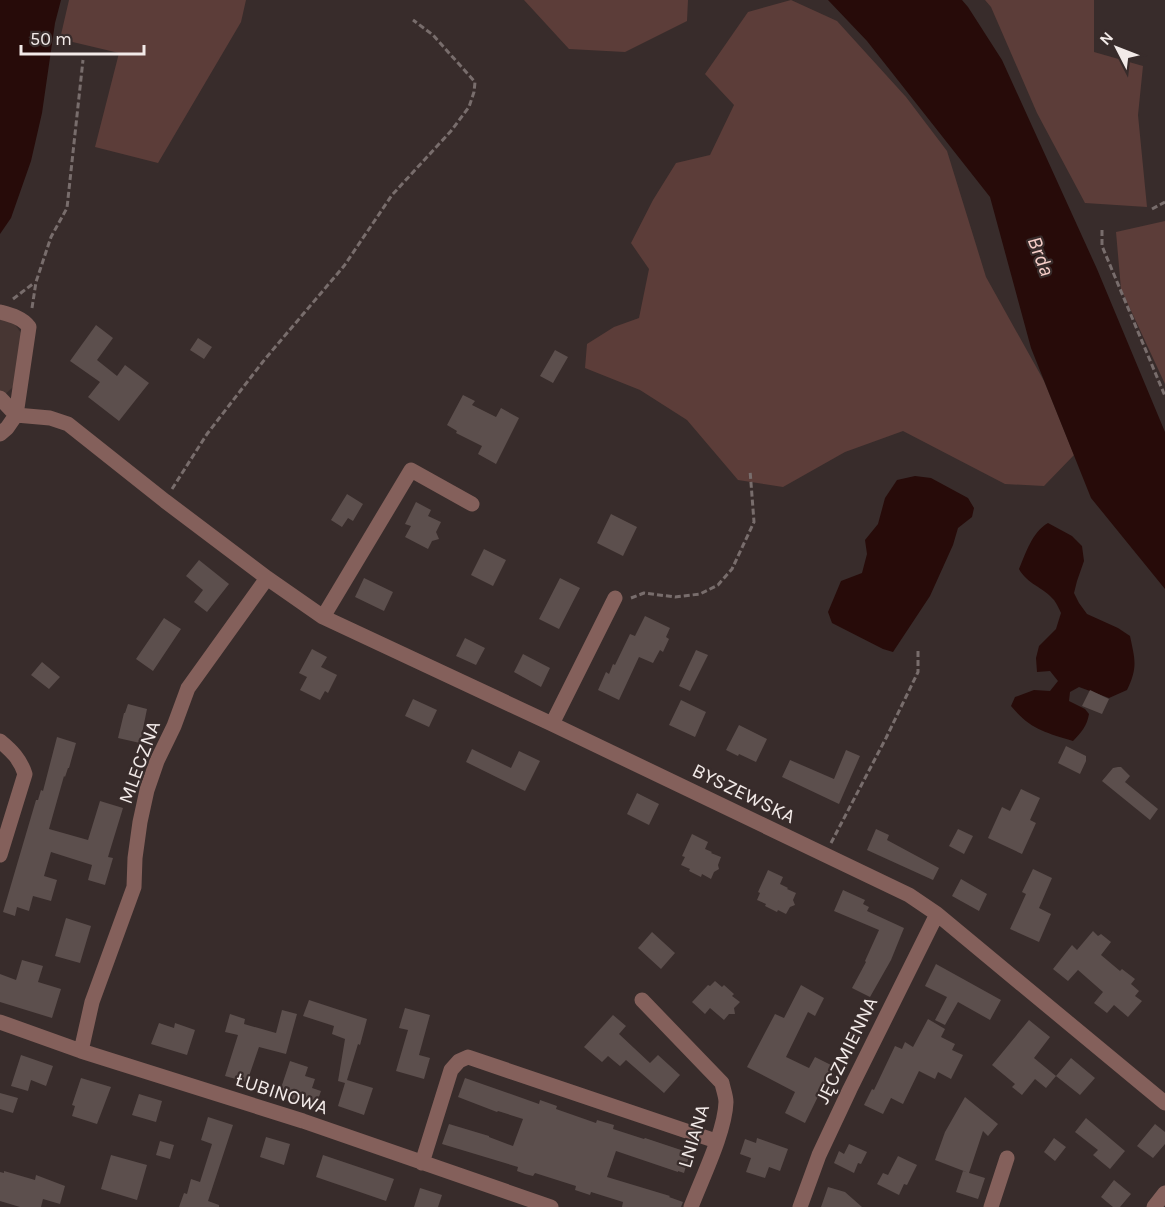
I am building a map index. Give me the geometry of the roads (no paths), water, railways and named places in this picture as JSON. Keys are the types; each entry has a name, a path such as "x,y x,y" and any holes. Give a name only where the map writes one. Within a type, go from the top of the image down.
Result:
{"street":[{"path":"0,434 16,415 29,327 4,307"},
{"path":"0,398 16,415"},
{"name":"BYSZEWSKA","path":"16,415 50,418 68,424 267,578 323,616 909,895 936,914 1165,1103"},
{"path":"323,616 411,470 472,504"},
{"name":"MLECZNA","path":"81,1051 92,1002 134,887 140,822 157,760 174,726 188,688 267,578"},
{"path":"552,724 614,601"},
{"path":"0,741 21,762 25,774 0,855"},
{"name":"JĘCZMIENNA","path":"800,1207 819,1155 936,914"},
{"name":"LNIANA","path":"642,1000 722,1083 726,1100 723,1119 691,1207"},
{"name":"ŁUBINOWA","path":"0,1023 303,1121 422,1163 515,1201 550,1207"},
{"path":"422,1163 451,1070 459,1060 468,1057 716,1141"},
{"path":"991,1207 1007,1158"},
{"path":"1154,1207 1165,1193"}],"water":[{"path":"0,0 61,0 55,23 42,113 31,161 11,218 0,234"},
{"name":"Brda","path":"828,0 962,0 1002,60 1097,269 1165,432 1165,589 1091,498 1031,348 990,197 867,41"},
{"path":"915,476 931,478 968,498 974,508 972,517 958,528 953,545 930,596 893,652 832,623 828,612 841,581 862,573 867,554 865,540 878,524 885,498 897,480"},
{"path":"1048,523 1072,536 1082,546 1084,561 1074,593 1079,603 1087,614 1130,636 1134,658 1133,675 1127,690 1109,698 1079,687 1070,692 1069,701 1085,709 1089,714 1083,729 1073,741 1032,725 1011,706 1015,697 1034,690 1050,691 1058,681 1050,671 1037,672 1036,658 1039,646 1056,629 1061,613 1054,600 1026,578 1019,569 1034,537"}]}
